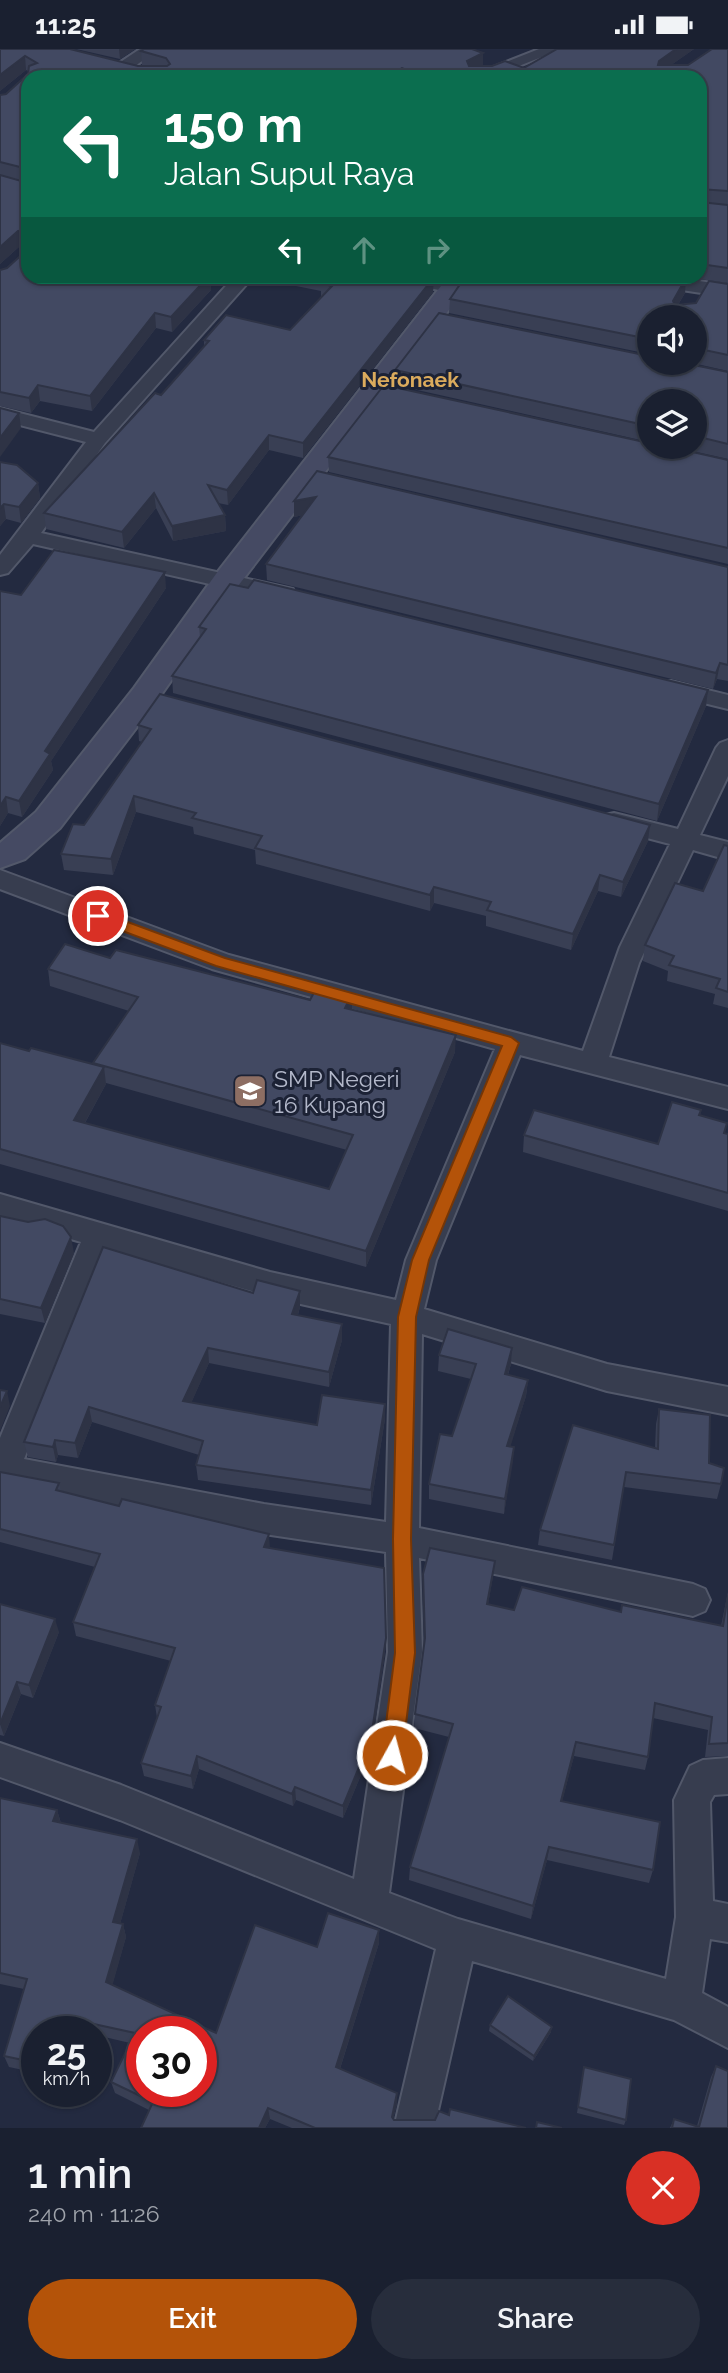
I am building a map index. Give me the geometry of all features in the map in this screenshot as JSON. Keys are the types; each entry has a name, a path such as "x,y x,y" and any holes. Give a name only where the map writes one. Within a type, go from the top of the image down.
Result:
{"street":[{"path":"129,70 116,67 151,49"},
{"path":"496,70 553,49"},
{"path":"480,58 505,67"},
{"path":"0,568 28,536 98,439 238,284"},
{"path":"0,856 13,851 48,820 158,699 227,580 322,479 383,392 442,321 456,284"},
{"path":"680,284 728,291"},
{"path":"689,305 700,287"},
{"path":"0,414 98,439"},
{"path":"28,536 308,600"},
{"path":"647,682 728,702"},
{"path":"594,1061 618,982 640,931 687,841 728,748"},
{"path":"595,816 728,851"},
{"path":"0,879 221,962 511,1043 594,1061 728,1098"},
{"path":"369,1904 405,1653 402,1539 407,1317 421,1260 511,1043"},
{"path":"0,1206 53,1219 99,1235 277,1286 407,1317 491,1346 579,1370 690,1396 728,1401"},
{"path":"99,1235 1,1470 251,1516 402,1539 693,1599"},
{"path":"0,1760 121,1803 458,1938 681,2003 728,2028"},
{"path":"681,2003 711,1920 692,1800 703,1778 728,1776"},
{"path":"414,2128 458,1938"}],"building":[{"path":"0,49 70,49 138,66 167,66 170,64 166,58 141,51 472,49 483,53 467,61 469,66 492,66 505,61 524,68 557,49 676,49 659,61 658,65 688,65 712,49 728,49 728,191 707,190 707,70 28,70 29,66 37,63 25,56 0,75"},
{"path":"21,80 21,167 0,162 0,95 6,94"},
{"path":"0,175 21,181 21,231 0,247"},
{"path":"707,203 728,205 728,268 707,265"},
{"path":"21,255 21,284 202,284 171,317 155,313 90,396 38,385 29,398 0,392 0,270 7,268"},
{"path":"709,281 728,284 728,355 707,351 707,305 675,305 696,303"},
{"path":"324,284 428,284 303,443 269,435 227,490 208,485 225,515 172,526 154,493 122,532 44,513 155,393 161,395 209,341 204,340 226,315 290,330 332,286"},
{"path":"460,284 683,284 673,301 675,305 637,305 637,337 450,299"},
{"path":"439,313 637,354 637,375 707,375 707,368 728,372 728,444 707,439 707,389 637,389 637,423 395,370"},
{"path":"384,385 637,440 637,459 707,459 707,455 728,460 728,548 328,457"},
{"path":"0,408 19,413 0,438"},
{"path":"0,462 17,465 38,483 19,507 4,504 0,508"},
{"path":"317,471 728,567 728,665 720,663 716,673 266,564 316,497 294,501"},
{"path":"54,550 165,572 45,751 50,754 19,801 6,797 0,806 0,591 21,595"},
{"path":"254,580 708,690 659,804 172,676 206,629 199,627 230,584 248,588"},
{"path":"160,694 650,825 623,882 600,875 573,934 487,910 491,902 434,887 430,895 255,848 262,836 192,818 196,813 134,796 111,859 61,854 73,824 84,825 151,729 138,725"},
{"path":"724,845 728,846 728,992 716,988 720,979 669,965 674,956 645,945 675,883 703,891"},
{"path":"65,944 110,958 116,950 310,1000 318,985 352,994 345,1008 456,1035 366,1251 0,1149 0,1043 104,1067 74,1120 329,1189 353,1135 93,1063 138,997 48,969"},
{"path":"672,1102 701,1110 699,1115 727,1123 724,1133 728,1134 728,1193 524,1135 534,1110 658,1144"},
{"path":"0,1216 28,1222 45,1219 63,1226 71,1237 41,1308 0,1299"},
{"path":"103,1247 253,1293 257,1280 300,1291 292,1314 342,1324 329,1372 208,1348 183,1401 317,1425 322,1395 385,1404 371,1490 196,1465 203,1441 89,1407 75,1443 55,1440 53,1447 24,1442"},
{"path":"448,1329 512,1348 505,1374 528,1380 507,1446 514,1447 505,1499 429,1484 440,1434 452,1436 476,1364 439,1355"},
{"path":"0,1390 7,1391 0,1407"},
{"path":"659,1409 710,1415 709,1463 724,1468 721,1484 626,1472 614,1545 540,1530 573,1425 658,1449"},
{"path":"0,1472 59,1483 56,1490 119,1506 122,1499 269,1534 264,1547 384,1568 386,1638 371,1738 343,1806 295,1787 292,1794 197,1756 191,1776 141,1763 161,1707 155,1705 175,1648 73,1622 100,1554 0,1529"},
{"path":"430,1548 495,1561 487,1604 514,1610 522,1587 621,1612 622,1605 723,1626 728,1595 728,1743 709,1744 712,1717 655,1703 648,1757 576,1742 561,1801 660,1822 653,1870 549,1847 533,1906 410,1867 453,1724 415,1714 425,1638 423,1574"},
{"path":"0,1604 55,1619 29,1685 17,1682 0,1724"},
{"path":"0,1798 57,1810 53,1821 137,1839 113,1922 123,1924 106,1982 179,2016 126,2016 126,2031 112,2028 112,2016 21,2016 21,2060 4,2056 27,1979 0,1973"},
{"path":"328,1913 379,1930 336,2067 397,2093 392,2117 394,2120 435,2120 439,2111 449,2115 450,2109 526,2128 315,2128 268,2108 259,2128 141,2128 151,2107 217,2107 217,2030 255,1925 317,1947"},
{"path":"508,1996 552,2027 534,2056 490,2025"},
{"path":"126,2051 126,2089 112,2082"},
{"path":"716,2066 728,2071 728,2128 672,2128 674,2119 699,2127"},
{"path":"584,2067 631,2079 626,2120 578,2107"},
{"path":"537,2122 562,2128 536,2128"}],"place":[{"name":"SMP Negeri 16 Kupang","path":"250,1091"}],"district":[{"name":"Nefonaek","path":"410,379"}],"route":[{"path":"98,916 221,962 511,1043 459,1161 421,1260 407,1317 404,1388 406,1458 402,1539 406,1598 405,1653 392,1755"}]}
